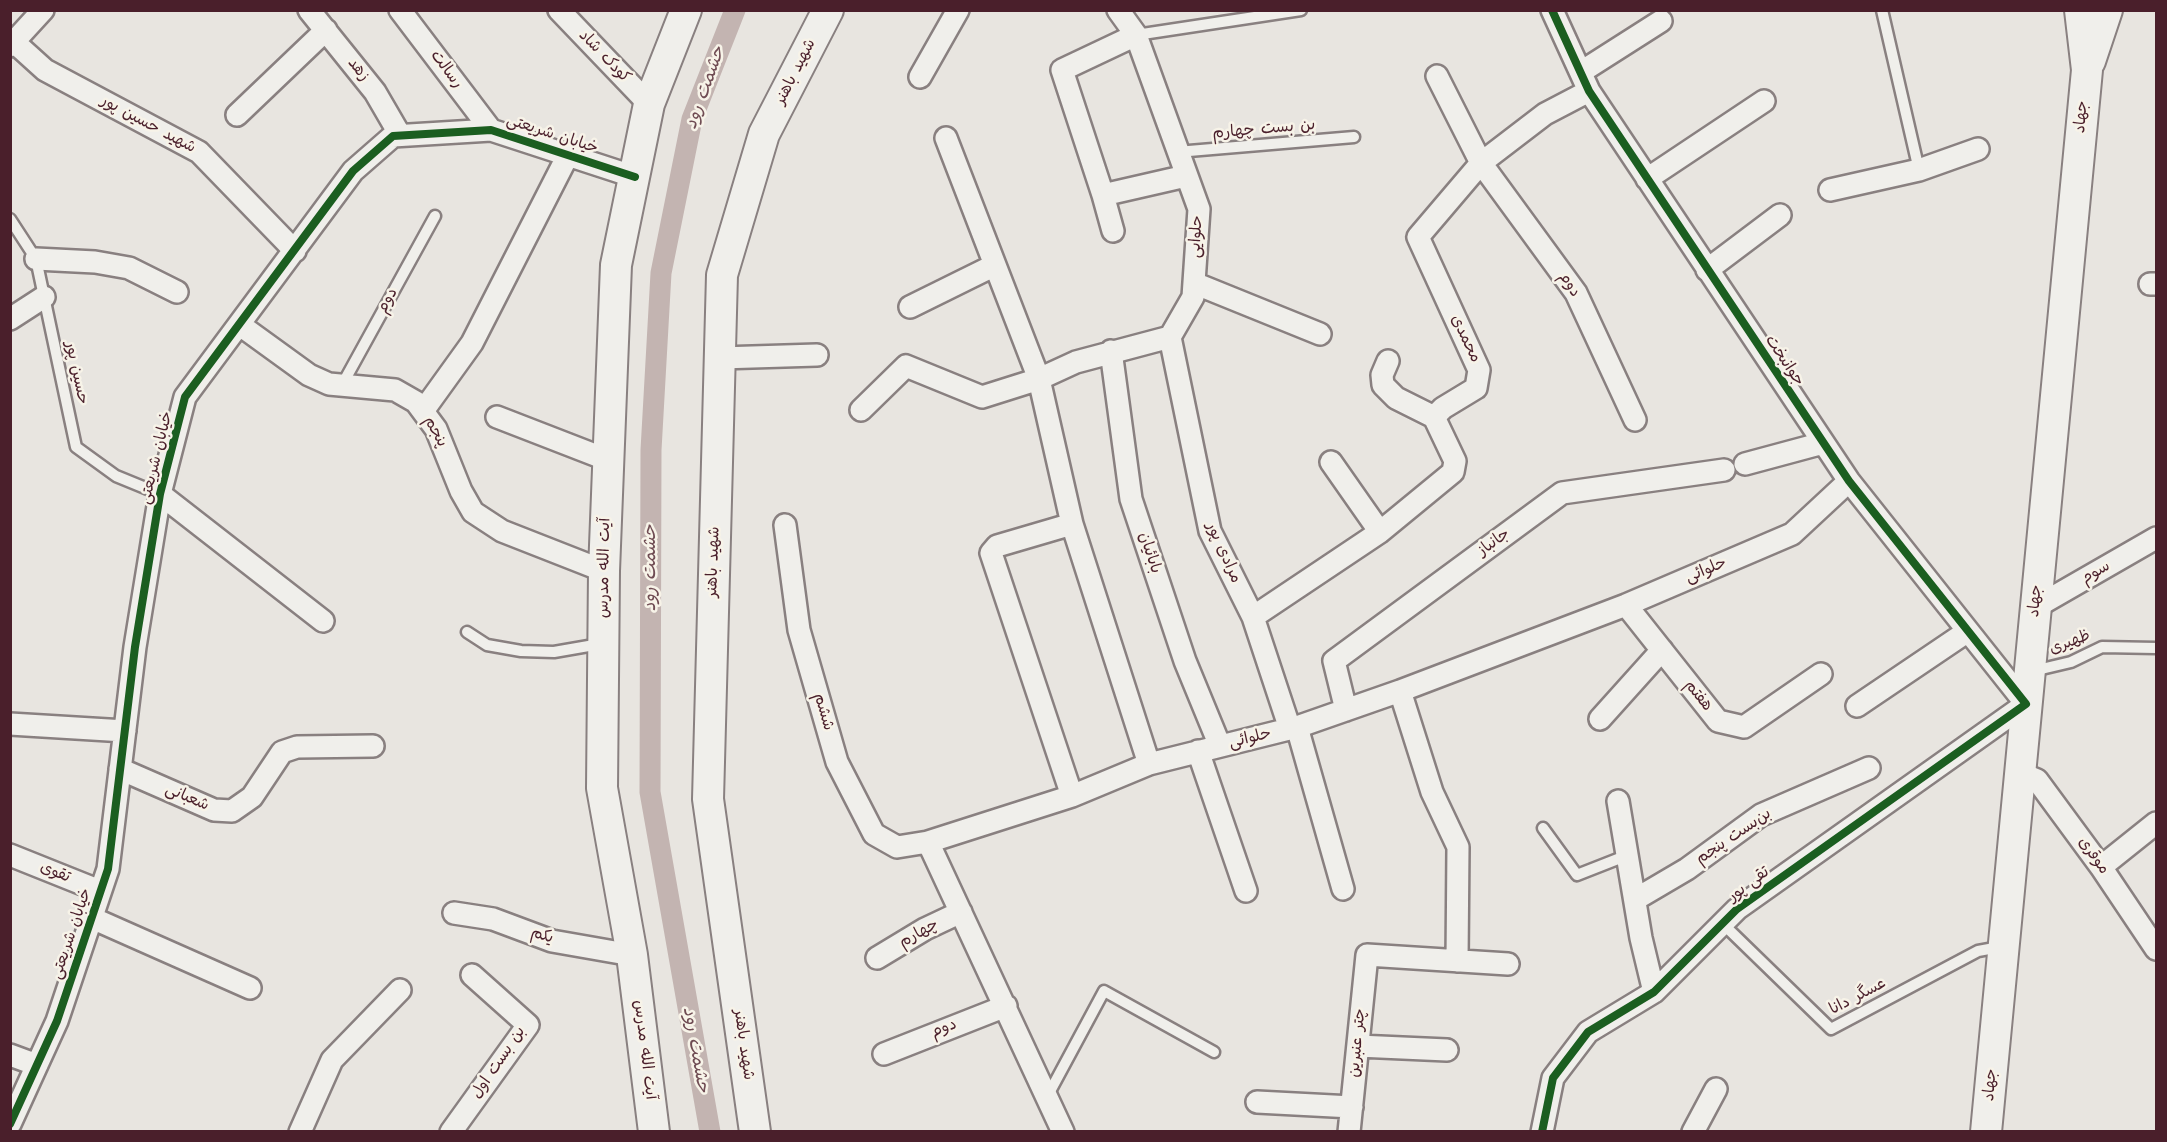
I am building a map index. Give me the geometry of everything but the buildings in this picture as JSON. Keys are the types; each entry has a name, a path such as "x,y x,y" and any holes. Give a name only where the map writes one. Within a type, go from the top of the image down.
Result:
{"main road":[{"name":"آیت الله مدرس","path":"654,1131 632,955 603,788 604,571 616,266 649,104 686,10"},
{"name":"شهید باهنر","path":"755,1131 708,799 722,275 764,134 828,10"},
{"path":"2080,10 2087,70"},
{"path":"2087,70 2107,10"},
{"name":"جهاد","path":"1986,1131 2087,70"}],"street":[{"path":"12,44 43,10"},
{"name":"زهد","path":"309,10 375,92 400,135"},
{"name":"رسالت","path":"400,10 491,130"},
{"name":"کودک شاد","path":"559,10 649,104"},
{"path":"920,77 958,10"},
{"name":"حلوایی","path":"1118,10 1136,35 1176,152 1199,209 1193,297 1170,337"},
{"name":"جوانبخت","path":"1552,10 1585,82 1823,443 1849,481 2026,704"},
{"name":"محمدی","path":"1434,417 1443,408 1476,388 1480,380 1479,370 1418,237 1481,163 1661,21"},
{"path":"237,114 327,30"},
{"path":"1113,231 1062,70 1136,35"},
{"name":"شهید حسین پور","path":"12,44 45,70 199,152 295,251"},
{"name":"دوم","path":"1437,76 1481,163 1576,293 1635,420"},
{"path":"1647,179 1764,101"},
{"name":"خیابان شریعتی","path":"10,1124 57,1022 108,869 135,647 160,494 185,397 353,171 393,136 491,130 635,177"},
{"path":"946,138 1039,378 1072,524 1149,764"},
{"path":"1830,190 1919,170 1978,149"},
{"path":"423,411 472,343 568,155"},
{"path":"1103,195 1186,176"},
{"path":"1707,270 1780,215"},
{"path":"36,259 95,262 129,268 177,291"},
{"path":"910,307 995,265"},
{"path":"1194,284 1320,334"},
{"path":"10,319 44,297"},
{"name":"پنجم","path":"240,325 309,375 329,384 395,390 416,402 436,429 461,491 473,512 502,531 604,571"},
{"path":"861,410 906,366 982,397 1039,378 1076,362 1170,337"},
{"name":"مرادی پور","path":"1170,337 1210,531 1253,617 1293,728 1343,889"},
{"name":"بابائیان","path":"1111,351 1131,499 1185,661 1220,746"},
{"path":"720,358 817,355"},
{"path":"1253,617 1380,532 1453,472 1455,461 1434,417 1396,398 1383,385 1382,375 1388,361"},
{"path":"497,417 608,460"},
{"path":"1745,464 1823,443"},
{"path":"1331,462 1380,532"},
{"name":"جانباز","path":"1346,710 1334,661 1562,493 1724,471"},
{"name":"حلوائی","path":"928,842 1072,796 1149,764 1293,728 1400,691 1626,606 1792,534 1849,481"},
{"path":"160,494 323,621"},
{"path":"1072,524 997,546 991,553 1072,796"},
{"name":"ششم","path":"785,525 799,630 837,762 874,834 897,847 928,842"},
{"name":"سوم","path":"2036,607 2157,538"},
{"name":"هفتم","path":"1626,606 1718,721 1744,727 1821,674"},
{"path":"1857,706 1968,631"},
{"path":"1600,719 1662,650"},
{"path":"1400,691 1432,792 1458,847 1457,961 1508,964"},
{"name":"تقی پور","path":"1542,1131 1553,1078 1588,1032 1654,992 1737,909 2026,704"},
{"path":"10,724 124,731"},
{"name":"شعبانی","path":"120,769 214,810 232,811 252,797 282,752 297,747 373,746"},
{"path":"1198,752 1246,891"},
{"name":"بن‌بست پنجم","path":"1636,899 1687,869 1761,815 1869,768"},
{"name":"موقری","path":"2020,773 2037,780 2101,867 2157,949"},
{"path":"1618,801 1641,938 1654,992"},
{"path":"2101,867 2157,823"},
{"path":"928,842 1063,1131"},
{"name":"تقوی","path":"10,855 100,891"},
{"name":"چهارم","path":"877,958 925,929 961,912"},
{"name":"یکم","path":"454,913 493,919 552,941 632,955"},
{"path":"92,918 250,987"},
{"name":"چتر عنبرین","path":"1349,1131 1367,955 1457,961"},
{"name":"بن بست اول","path":"451,1131 528,1025 472,975"},
{"path":"300,1131 332,1060 400,990"},
{"name":"دوم","path":"884,1054 1006,1006"},
{"path":"1358,1046 1448,1050"},
{"path":"10,1055 37,1065"},
{"path":"1693,1131 1716,1089"},
{"path":"1257,1102 1352,1107"}],"lane":[{"path":"1136,35 1301,10"},
{"path":"1882,10 1919,170"},
{"name":"بن بست چهارم","path":"1176,152 1354,137"},
{"name":"دوم","path":"342,385 435,216"},
{"name":"حسین پور","path":"10,219 36,259 76,447 117,476 160,494"},
{"path":"467,632 487,645 521,651 554,652 603,643"},
{"name":"ظهیری","path":"2030,672 2071,662 2102,647 2157,648"},
{"path":"1543,828 1577,875 1628,855"},
{"name":"عسگر دانا","path":"1723,924 1831,1029 1978,951 2004,947"},
{"path":"1047,1097 1104,992 1214,1052"}],"waterway":[{"name":"حشمت رود","path":"710,1132 650,792 651,450 661,273 692,119 735,10"}],"cycle path":[{"path":"1542,1132 1553,1078 1588,1032 1654,992 1737,909 2026,704 1849,481 1589,91 1552,10"},
{"path":"10,1124 57,1021 108,869 135,647 160,494 185,397 353,171 393,136 491,130 635,177"}]}
